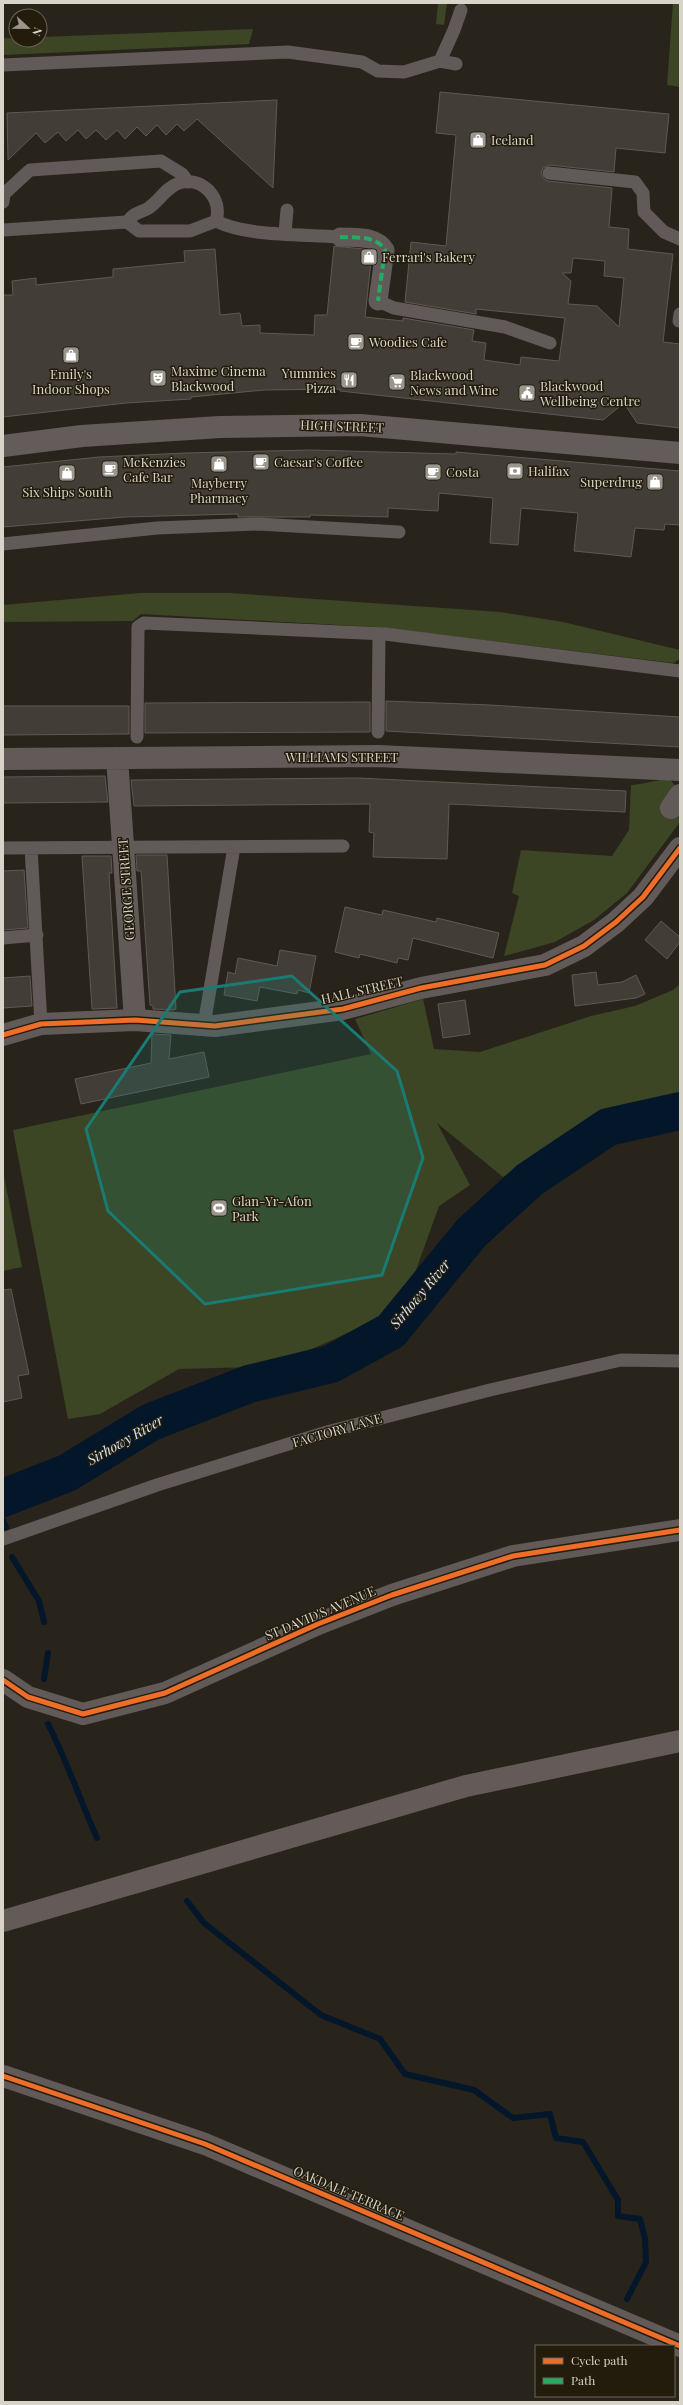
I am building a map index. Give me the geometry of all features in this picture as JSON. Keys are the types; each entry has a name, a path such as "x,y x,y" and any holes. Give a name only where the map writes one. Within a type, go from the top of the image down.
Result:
{"main road":[{"name":"HIGH STREET","path":"3,446 82,436 213,428 360,425 680,453"},
{"path":"3,1922 466,1786 680,1741"}],"street":[{"path":"340,237 372,239 381,243 385,250 378,301"},
{"name":"WILLIAMS STREET","path":"3,759 378,756 680,770"},
{"name":"GEORGE STREET","path":"117,758 135,1020"},
{"name":"HALL STREET","path":"3,1035 41,1024 135,1020 215,1026 343,1008 421,988 545,965 584,946 616,922 643,897 680,848"},
{"name":"ST DAVID'S AVENUE","path":"3,1680 28,1697 82,1714 165,1693 318,1624 392,1595 512,1556 680,1530"},
{"name":"OAKDALE TERRACE","path":"3,2076 205,2144 680,2346"}],"lane":[{"path":"440,61 461,10"},
{"path":"3,65 288,52 362,62 378,71 404,72 440,61 456,64"},
{"path":"3,202 4,194 30,170 161,161 182,174 188,182"},
{"path":"549,172 635,182 643,193 644,212 664,232 680,239"},
{"path":"128,222 135,213 148,209 168,189 179,183 188,182 204,186 216,197 218,213 216,221"},
{"path":"285,233 287,210"},
{"path":"3,230 128,222 139,231 190,230 216,221 230,228 256,232 340,237"},
{"path":"378,301 394,308 506,327 550,343"},
{"path":"3,544 157,528 258,524 400,532"},
{"path":"137,737 138,627 144,623 379,634 680,671"},
{"path":"378,732 379,634"},
{"path":"3,848 107,846 123,848 343,846"},
{"path":"204,1025 234,847"},
{"path":"31,848 41,1024"},
{"path":"3,938 36,935"},
{"name":"FACTORY LANE","path":"3,1539 157,1485 327,1432 490,1390 621,1360 680,1362"}],"highlighted area":[{"path":"292,976 397,1071 423,1158 382,1275 205,1304 108,1211 86,1129 180,992"}],"green space":[{"path":"438,3 447,3 444,25 436,24"},
{"path":"673,3 680,3 680,87 667,85"},
{"path":"253,29 249,44 3,55 3,38 8,38 8,48 48,48 48,37"},
{"path":"140,593 230,593 500,612 563,622 680,650 680,659 673,663 375,627 141,614 133,621 3,622 3,605"},
{"path":"669,779 673,783 677,792 680,822 627,893 594,920 555,942 504,956 519,896 512,893 521,850 612,856 629,830 631,785"},
{"path":"680,984 680,1102 612,1113 503,1177 437,1123 470,1185 439,1206 402,1309 305,1352 254,1367 179,1369 100,1414 68,1419 13,1130 371,1054 355,1019 423,999 434,1049 480,1052 591,1016 635,1006 673,990"},
{"path":"3,1171 22,1267 3,1271"}],"building":[{"path":"440,92 669,114 665,153 616,148 614,172 550,165 543,168 541,173 544,179 548,181 612,188 609,227 629,229 628,249 673,254 663,342 680,344 680,428 637,423 624,403 603,420 340,391 340,389 264,390 191,397 191,399 126,403 3,417 3,295 13,295 12,281 36,278 36,285 113,277 113,269 185,262 184,251 215,249 220,315 240,313 242,326 260,325 260,333 314,335 315,315 327,315 334,246 363,249 372,252 365,317 403,321 403,318 474,330 472,341 486,343 484,360 520,365 521,357 559,361 565,318 476,309 476,314 405,302 411,242 446,246 456,135 436,133","holes":["573,258 605,261 604,276 624,278 619,327 597,306 568,304 571,281 562,273 571,273"]},
{"path":"277,100 273,188 197,119 184,131 177,124 166,135 157,125 146,136 137,127 125,139 117,130 106,140 96,130 86,139 78,130 66,141 58,132 45,143 36,133 8,160 7,113"},
{"path":"311,450 456,454 456,452 680,471 680,525 665,524 664,530 635,528 631,557 574,551 578,513 521,508 518,545 490,543 493,498 439,493 438,511 388,508 388,517 310,515 310,517 238,517 238,514 125,517 3,527 3,467 99,457"},
{"path":"386,701 490,705 680,717 680,747 386,731"},
{"path":"370,702 370,732 145,733 145,703"},
{"path":"3,706 129,706 129,734 3,735"},
{"path":"105,776 108,802 3,803 3,777"},
{"path":"358,778 626,791 625,812 449,804 447,859 373,857 374,833 369,832 370,804 134,806 131,780"},
{"path":"136,855 167,855 176,1009 173,1010 153,1009 153,1006 150,1005 141,871 137,871"},
{"path":"82,856 111,856 112,873 109,873 117,1008 92,1009"},
{"path":"24,870 28,928 3,930 3,871"},
{"path":"345,907 382,915 383,910 436,922 437,918 499,933 493,958 413,938 408,960 398,958 397,963 360,954 359,958 335,952"},
{"path":"661,921 680,937 680,942 667,959 645,940"},
{"path":"280,950 316,956 309,993 298,990 297,994 260,987 257,1001 224,995 228,972 235,974 238,958 277,966"},
{"path":"596,972 598,985 622,982 636,975 645,994 636,998 575,1006 572,975"},
{"path":"30,976 32,1006 3,1008 3,978"},
{"path":"465,1000 470,1034 443,1038 438,1004"},
{"path":"152,1034 171,1035 169,1059 204,1052 209,1077 81,1104 75,1079 151,1063"},
{"path":"11,1289 29,1374 18,1376 22,1398 3,1402 3,1290"}],"waterway":[{"name":"Sirhowy River","path":"3,1498 67,1473 151,1422 249,1384 331,1364 391,1331 471,1233 529,1180 608,1127 680,1111"},
{"path":"3,1520 6,1527"},
{"path":"12,1557 39,1601 44,1622"},
{"path":"44,1679 48,1653"},
{"path":"48,1724 97,1838"},
{"path":"187,1901 204,1923 321,2015 380,2039 405,2074 474,2090 513,2118 550,2114 556,2138 583,2142 618,2200 618,2216 640,2219 645,2239 646,2262 627,2299"}],"marked path":[{"path":"340,237 365,238 376,242 385,250 378,301"}],"cycle path":[{"path":"3,1035 41,1024 135,1020 215,1026 343,1009 421,988 545,965 584,946 616,922 643,897 680,848"},
{"path":"3,1680 28,1697 83,1714 165,1693 318,1624 392,1595 513,1556 680,1530"},
{"path":"3,2076 205,2144 680,2346"}],"place":[{"name":"Iceland","path":"478,140"},
{"name":"Ferrari's Bakery","path":"369,257"},
{"name":"Woodies Cafe","path":"356,342"},
{"name":"Emily's Indoor Shops","path":"71,355"},
{"name":"Maxime Cinema Blackwood","path":"158,378"},
{"name":"Yummies Pizza","path":"349,380"},
{"name":"Blackwood News and Wine","path":"397,382"},
{"name":"Blackwood Wellbeing Centre","path":"527,393"},
{"name":"Caesar's Coffee","path":"261,462"},
{"name":"Mayberry Pharmacy","path":"219,464"},
{"name":"McKenzies Cafe Bar","path":"110,469"},
{"name":"Halifax","path":"515,471"},
{"name":"Costa","path":"433,472"},
{"name":"Six Ships South","path":"67,473"},
{"name":"Superdrug","path":"655,482"},
{"name":"Glan-Yr-Afon Park","path":"219,1208"}]}
